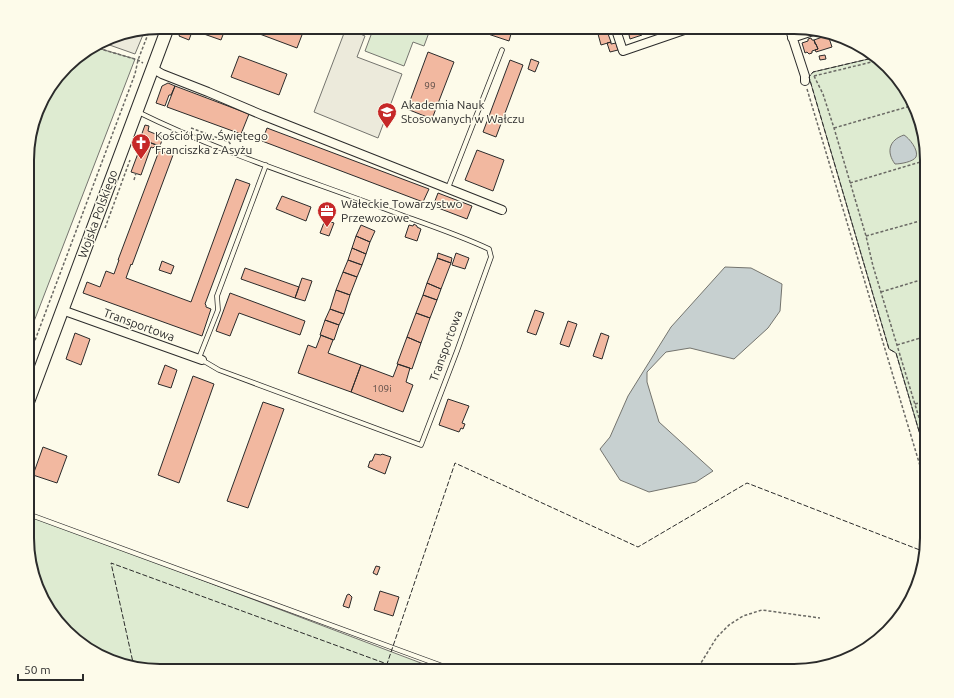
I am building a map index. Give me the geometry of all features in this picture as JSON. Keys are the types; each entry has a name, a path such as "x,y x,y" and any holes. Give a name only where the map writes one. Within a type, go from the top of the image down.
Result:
{"main road":[{"name":"Wojska Polskiego","path":"34,386 165,34"}],"street":[{"path":"618,34 623,51 673,34"},
{"path":"791,34 805,76 805,81"},
{"path":"792,38 803,34"},
{"path":"152,68 162,74 262,115 502,210"},
{"name":"Transportowa","path":"62,310 200,359"}],"lane":[{"path":"448,188 502,50"},
{"name":"Transportowa","path":"137,111 167,126 266,165 477,243 489,249 490,257 457,351 421,445 219,370 200,359"},
{"path":"200,359 218,310 217,296 266,165"},
{"path":"34,516 437,664"}],"path":[{"path":"34,342 135,74 138,60 148,35"},
{"path":"101,49 138,60"},
{"path":"814,76 873,62"},
{"path":"811,74 814,76 823,94 834,128 920,421"},
{"path":"805,81 920,466"},
{"path":"834,128 908,107"},
{"path":"850,183 920,162"},
{"path":"134,180 136,173"},
{"path":"866,236 920,221"},
{"path":"881,292 920,280"},
{"path":"897,345 920,338"},
{"path":"915,404 920,403"},
{"path":"700,664 717,637 729,625 743,616 762,610 820,618"}],"green space":[{"path":"371,34 428,34 424,46 413,42 404,66 365,51"},
{"path":"101,49 135,59 34,321 34,160 35,144 41,119 55,90 65,77 83,60 97,51"},
{"path":"869,59 889,77 899,90 916,127 920,152 920,435 896,353 889,349 809,77 813,72"},
{"path":"34,516 424,664 152,664 127,660 97,647 83,638 60,615 51,601 38,571 34,546"}],"shaded area":[{"path":"344,34 360,34 365,36 357,57 402,74 378,138 314,112"},
{"path":"143,35 135,54 110,45 127,38"},
{"path":"904,135 911,141 917,154 914,159 895,164 890,155 890,147 895,140"},
{"path":"725,267 751,268 782,284 780,311 768,328 734,359 690,348 666,352 647,372 647,382 659,422 713,471 696,482 649,492 620,480 600,449 610,437 628,396 671,327"}],"building":[{"path":"180,34 191,34 189,40 179,36"},
{"path":"204,34 223,34 221,40"},
{"path":"260,34 302,34 297,48"},
{"path":"488,34 511,34 509,41"},
{"path":"598,34 608,34 611,42 601,45"},
{"path":"629,34 642,34 642,35 630,39"},
{"path":"823,37 827,38 829,39 832,47 816,52 815,50 818,49 814,40"},
{"path":"811,38 814,40 818,49 809,54 807,52 805,53 802,43"},
{"path":"611,42 611,44 616,43 618,50 610,52 607,43"},
{"path":"428,52 454,62 432,119 407,109"},
{"path":"825,55 826,59 820,60 819,56"},
{"path":"239,56 287,74 279,95 231,77"},
{"path":"531,59 539,62 535,72 528,69"},
{"path":"510,60 523,65 496,137 483,132"},
{"path":"168,83 175,86 171,95 169,95 165,106 156,103 162,86"},
{"path":"175,86 249,114 241,134 167,107"},
{"path":"145,125 149,126 148,131 163,137 160,146 140,139"},
{"path":"267,128 429,189 423,202 262,141"},
{"name":"Kościół pw. Świętego Franciszka z Asyżu","path":"143,140 156,145 153,148 151,147 141,175 131,172"},
{"path":"477,150 504,160 493,191 465,180"},
{"path":"159,151 173,155 126,278 191,302 236,179 250,184 205,304 206,307 211,309 202,336 83,293 87,282 100,287 106,271 114,274"},
{"path":"438,193 472,206 467,219 433,206"},
{"path":"282,196 311,207 306,221 276,209"},
{"name":"Wałeckie Towarzystwo Przewozowe","path":"325,220 334,223 329,236 320,233"},
{"path":"414,224 421,229 417,241 405,237 409,225 413,226"},
{"path":"361,225 375,231 370,242 356,236"},
{"path":"356,236 370,242 366,254 352,248"},
{"path":"352,248 366,254 362,265 348,260"},
{"path":"438,253 452,258 451,263 437,258"},
{"path":"456,253 469,258 465,269 452,265"},
{"path":"437,258 451,263 441,289 427,283"},
{"path":"348,260 362,265 357,277 343,272"},
{"path":"162,261 174,266 171,274 159,270"},
{"path":"245,268 299,287 295,298 241,279"},
{"path":"343,272 357,277 350,295 336,290"},
{"path":"302,278 312,281 305,301 295,298"},
{"path":"427,283 441,289 437,300 423,295"},
{"path":"336,290 350,295 344,314 330,309"},
{"path":"230,293 305,321 300,335 239,313 230,336 216,331"},
{"path":"423,295 437,300 430,318 416,313"},
{"path":"330,309 344,314 339,325 325,320"},
{"path":"535,310 544,313 536,335 527,332"},
{"path":"416,313 430,318 421,343 407,337"},
{"path":"325,320 339,325 334,340 320,335"},
{"path":"568,321 577,324 569,347 560,344"},
{"path":"75,333 90,339 81,365 66,359"},
{"path":"601,333 609,336 602,359 593,356"},
{"path":"321,335 333,340 328,353 361,365 351,392 298,373 308,345 316,348"},
{"path":"407,337 421,343 412,369 397,364"},
{"path":"398,364 410,368 406,382 413,385 403,412 351,392 361,365 393,377"},
{"path":"165,365 177,370 171,388 158,384"},
{"path":"193,376 214,384 179,483 158,475"},
{"path":"448,399 469,406 462,423 465,424 463,429 461,428 459,432 439,425"},
{"path":"263,402 284,409 248,508 227,501"},
{"path":"43,447 67,456 57,483 34,475"},
{"path":"375,454 382,454 391,457 385,474 368,467"},
{"path":"376,566 380,567 377,575 373,573"},
{"path":"380,591 399,597 393,616 374,610"},
{"path":"349,594 352,597 349,608 343,606 347,595"}],"fence":[{"path":"869,59 813,72 809,77 889,349 896,353 920,435"},
{"path":"387,664 455,463 638,547 747,483 920,550"},
{"path":"133,661 111,563 387,664"}],"place":[{"name":"Akademia Nauk Stosowanych w Wałczu","path":"387,129"},
{"name":"Kościół pw. Świętego Franciszka z Asyżu","path":"141,160"},
{"name":"Wałeckie Towarzystwo Przewozowe","path":"327,228"}]}
